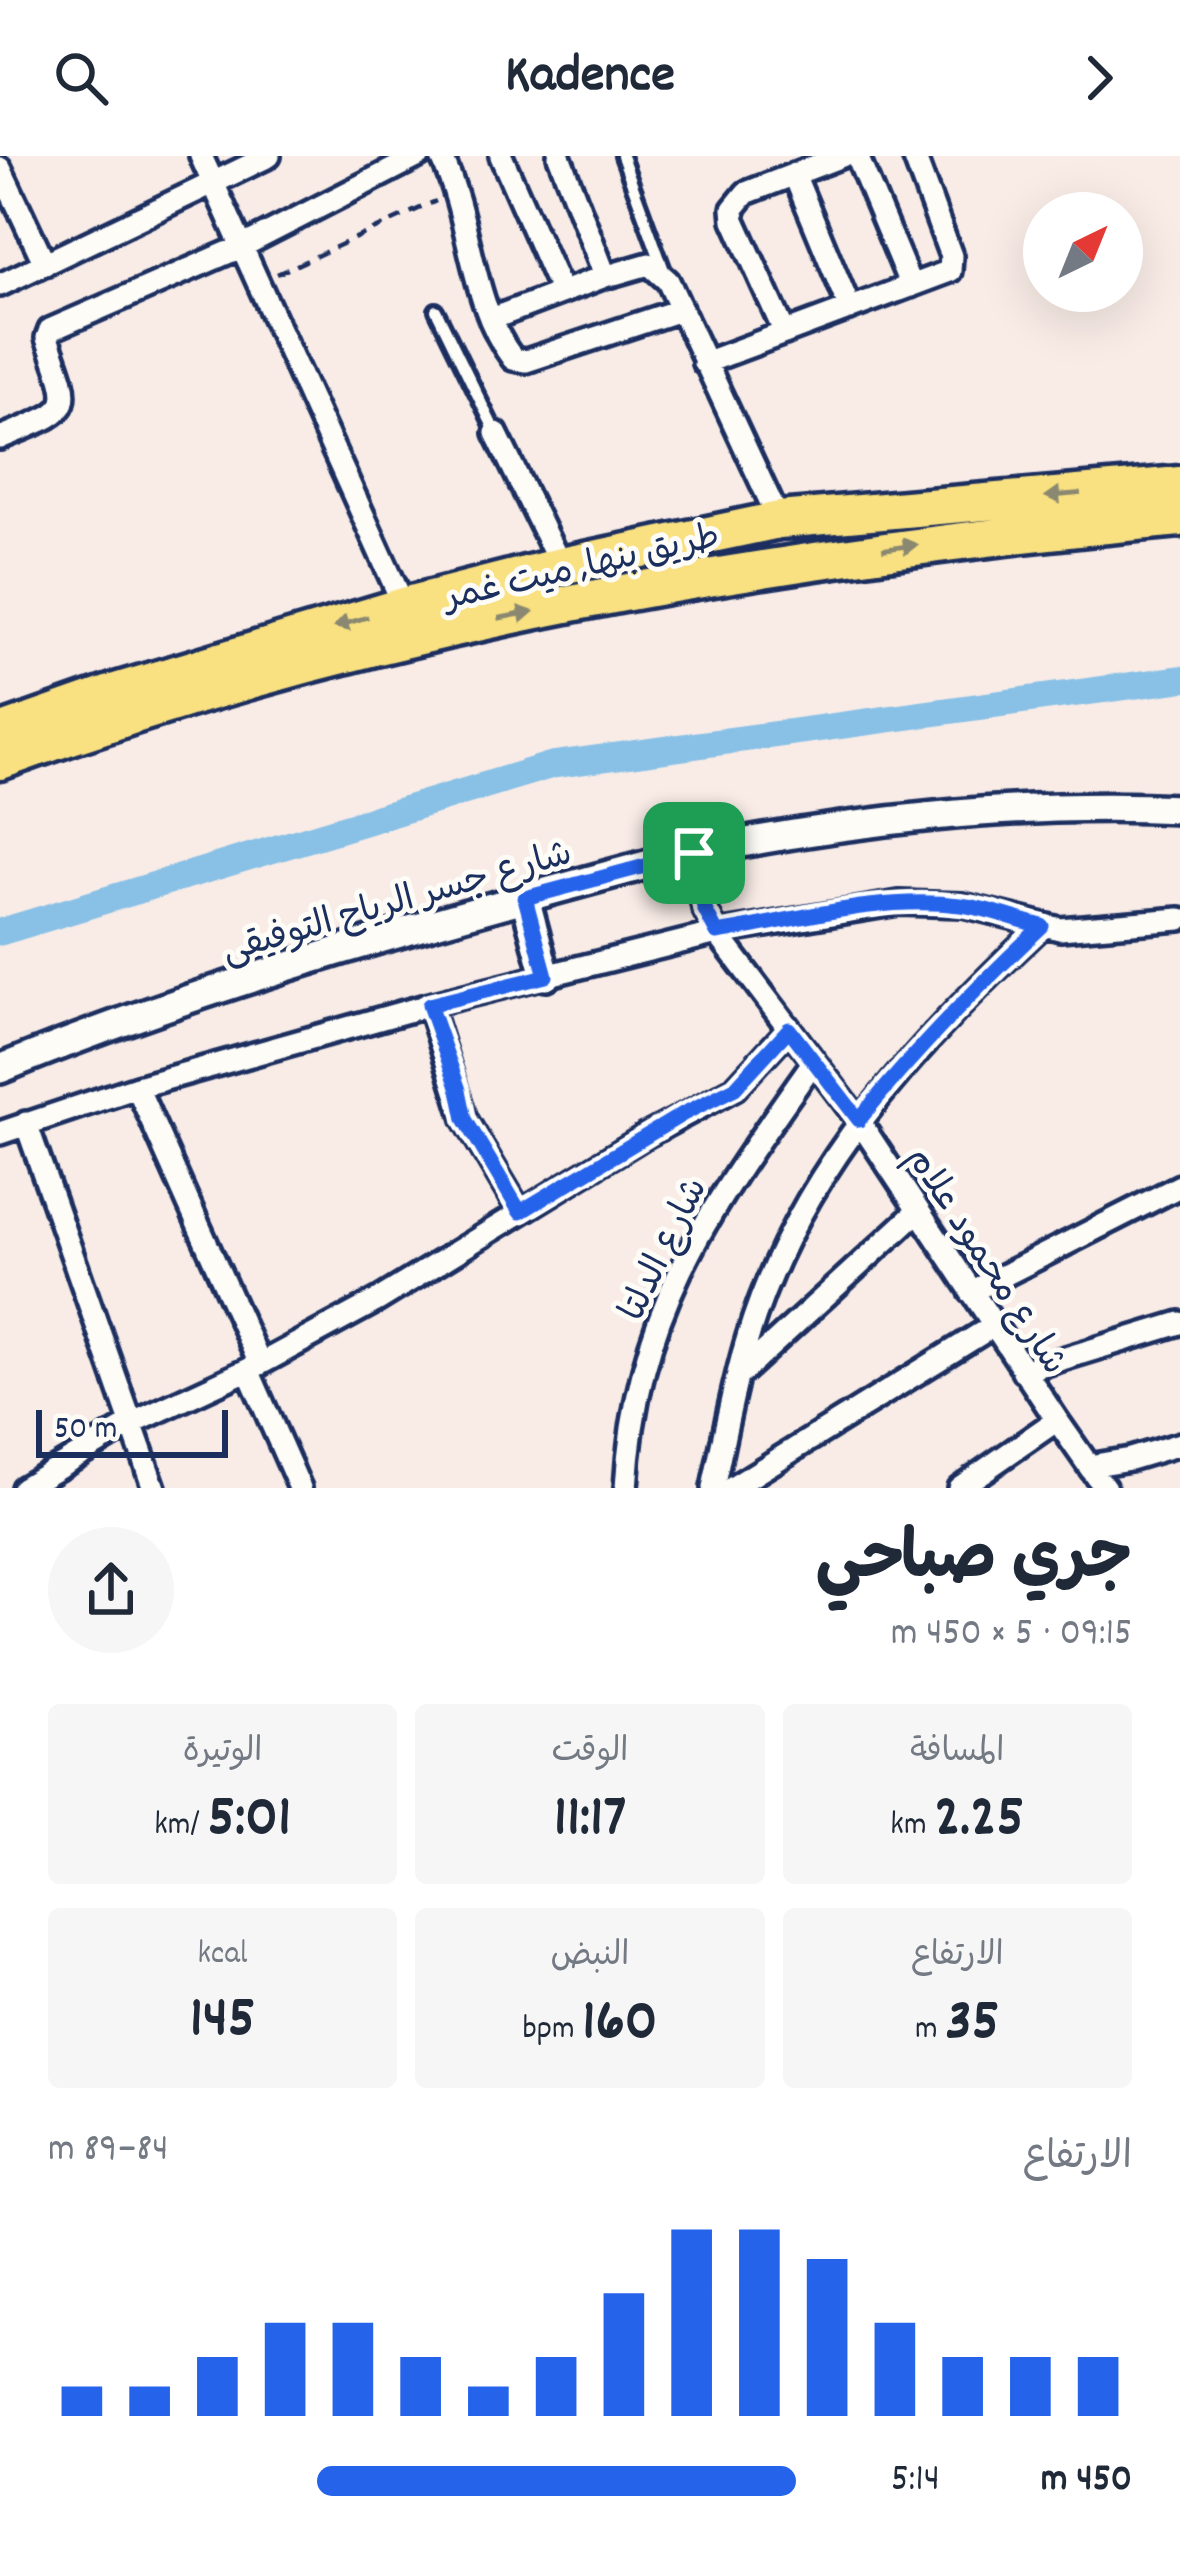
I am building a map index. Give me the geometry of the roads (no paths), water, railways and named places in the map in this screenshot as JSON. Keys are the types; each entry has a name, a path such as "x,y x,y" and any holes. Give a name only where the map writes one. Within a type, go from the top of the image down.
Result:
{"highway":[{"name":"طريق بنها, ميت غمر","path":"0,733 118,692 404,606 560,566 779,520 1180,485"},
{"name":"طريق بنها, ميت غمر","path":"0,760 231,685 403,638 915,544 1180,518"},
{"path":"560,566 569,604"}],"main road":[{"name":"شارع جسر الرياح التوفيقى","path":"0,1069 280,968 694,853 752,841 965,816 1180,808"},
{"path":"525,898 546,976"}],"street":[{"path":"201,156 404,606"},
{"path":"0,285 269,156"},
{"path":"370,156 382,177"},
{"path":"0,438 57,414 64,406 66,385 47,338 50,330 243,246 419,156"},
{"path":"441,156 458,191 476,278 513,359 526,361 680,310"},
{"path":"501,156 561,292"},
{"path":"559,156 602,270 608,275"},
{"path":"785,333 733,209 746,193 842,156"},
{"path":"857,156 911,286"},
{"path":"704,363 943,274 953,264 914,156"},
{"path":"0,168 9,211 45,264"},
{"path":"794,174 850,309"},
{"path":"491,319 650,264 668,281 779,520"},
{"path":"496,433 560,566"},
{"name":"شارع محمود علام","path":"694,853 700,894 717,933 859,1120 1057,1420 959,1488"},
{"path":"0,1133 136,1087 429,1005 717,933 915,903 963,905 1042,926 1078,929 1180,919"},
{"path":"713,1488 749,1333 788,1239 859,1120 949,1015 1042,926"},
{"path":"429,1005 465,1119 520,1212"},
{"path":"23,1488 131,1424 254,1367 377,1300 663,1126 735,1088 789,1029"},
{"name":"شارع الدلتا","path":"626,1488 633,1405 674,1282 717,1200 814,1061"},
{"path":"136,1087 300,1488"},
{"path":"26,1123 154,1488"},
{"path":"971,1292 1180,1186"},
{"path":"737,1376 918,1211"},
{"path":"1023,1371 1180,1322"},
{"path":"732,1488 993,1326"},
{"path":"1057,1420 1105,1488"},
{"path":"1089,1466 1180,1444"}],"lane":[{"path":"622,156 668,281"},
{"path":"436,310 496,433"}],"waterway":[{"path":"0,932 552,765 1180,679"}]}
